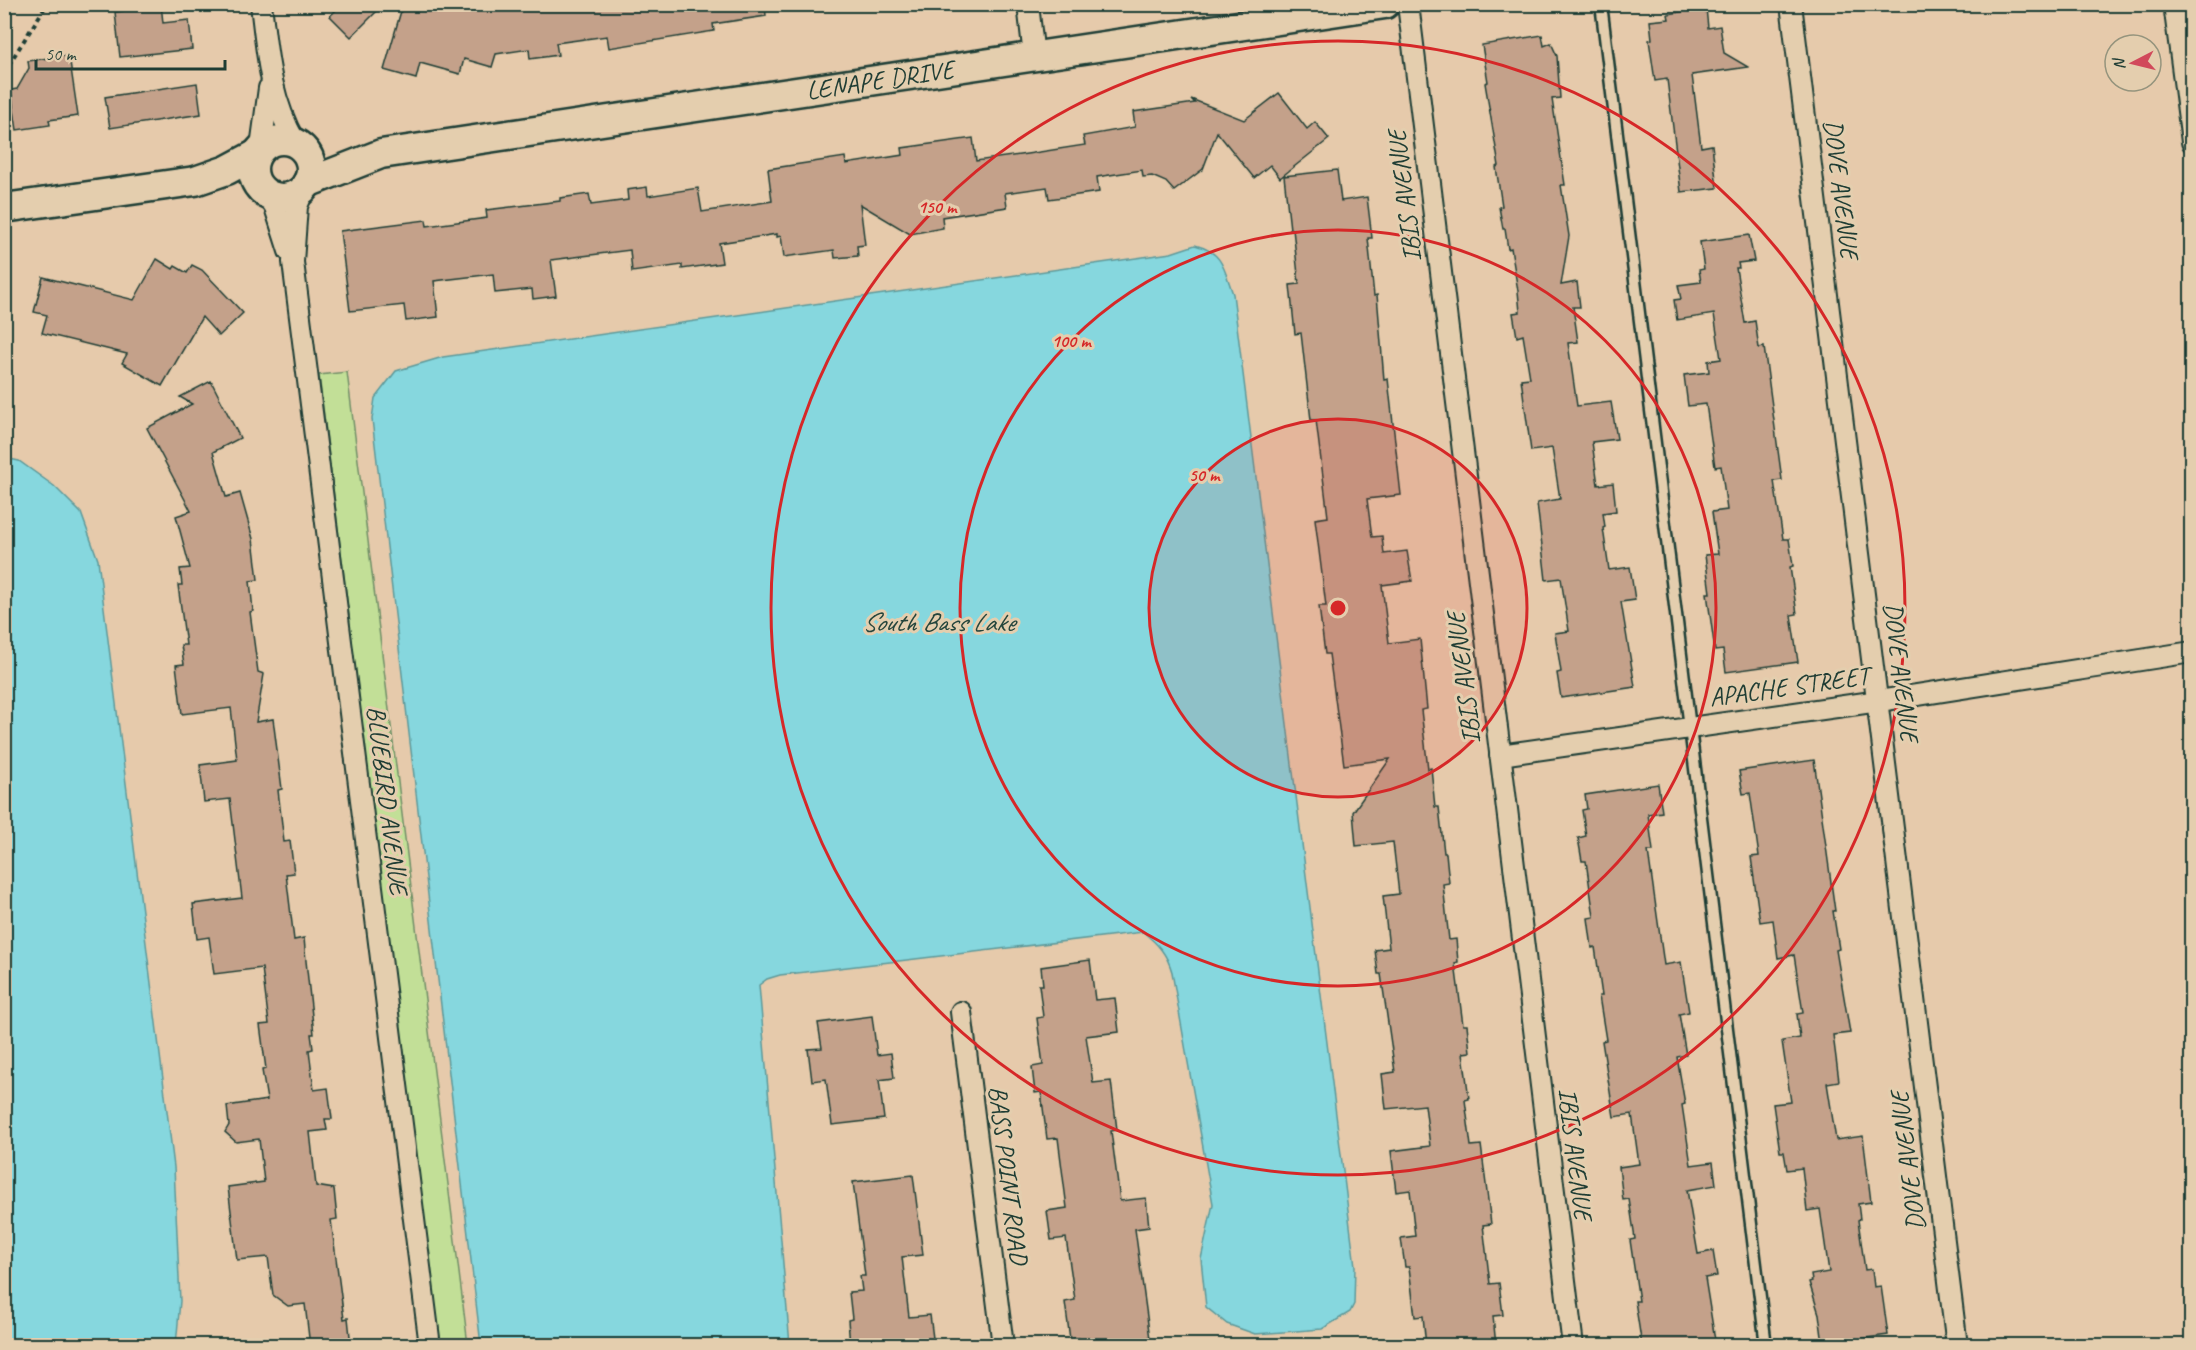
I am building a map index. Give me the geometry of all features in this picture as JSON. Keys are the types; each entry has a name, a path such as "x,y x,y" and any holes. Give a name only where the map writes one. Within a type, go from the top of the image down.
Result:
{"street":[{"path":"199,180 229,183 284,198 294,196 306,185 311,174 308,155 296,143 288,129 270,79 261,4"},
{"path":"1028,4 1034,57"},
{"name":"LENAPE DRIVE","path":"296,143 342,153 375,155 1385,4"},
{"name":"IBIS AVENUE","path":"1408,4 1573,1346"},
{"name":"DOVE AVENUE","path":"1791,4 1957,1346"},
{"path":"2174,4 2192,142"},
{"path":"264,191 255,181 253,173 270,79"},
{"path":"4,208 199,180 227,170 277,139 286,139 296,143"},
{"name":"LENAPE DRIVE","path":"306,185 375,155"},
{"name":"BLUEBIRD AVENUE","path":"293,262 297,206 306,185"},
{"name":"BLUEBIRD AVENUE","path":"264,191 275,207 293,262 430,1346"},
{"name":"APACHE STREET","path":"1500,754 1879,701 2192,652"},
{"name":"BASS POINT ROAD","path":"961,1011 1003,1346"}],"lane":[{"path":"1601,4 1766,1346"}],"path":[{"path":"4,72 46,4"}],"green space":[{"path":"347,372 468,1345 439,1345 319,375"}],"water":[{"name":"South Bass Lake","path":"1195,245 1217,257 1233,294 1355,1266 1354,1304 1350,1312 1322,1329 1255,1334 1227,1324 1206,1307 1201,1259 1213,1204 1172,972 1161,950 1143,932 780,975 767,979 759,985 790,1345 481,1345 372,419 375,398 396,371 443,357 1171,253"},
{"path":"5,458 19,461 54,486 81,513 98,560 174,1167 180,1301 176,1345 5,1345"}],"building":[{"path":"122,4 161,4 163,23 189,20 192,49 120,57 115,12 123,11"},
{"path":"342,4 384,4 351,37 330,16"},
{"path":"403,4 765,4 766,16 713,24 714,31 609,48 607,36 556,43 558,55 530,59 529,49 496,54 492,67 464,59 460,74 420,63 416,79 384,70"},
{"path":"1706,8 1708,28 1720,26 1724,53 1748,67 1692,75 1701,147 1712,145 1717,188 1681,192 1667,79 1655,81 1649,40 1652,39 1650,21 1669,19 1668,14"},
{"path":"1542,35 1544,46 1551,43 1557,56 1560,98 1552,99 1565,185 1561,185 1569,236 1561,285 1577,282 1580,307 1573,307 1578,342 1568,343 1577,406 1611,402 1617,439 1592,442 1598,485 1613,483 1616,511 1603,513 1609,570 1630,567 1635,600 1621,602 1635,687 1561,698 1557,673 1561,672 1555,633 1569,631 1561,578 1546,580 1537,503 1560,499 1552,448 1531,451 1521,379 1530,378 1523,335 1517,337 1513,313 1520,312 1518,291 1511,248 1508,249 1499,207 1502,206 1496,167 1499,166 1485,83 1488,82 1482,45"},
{"path":"69,55 78,116 49,120 50,125 17,130 11,90 17,89 29,68 28,61"},
{"path":"197,83 201,114 110,128 105,97"},
{"path":"1279,93 1307,129 1315,122 1329,139 1280,178 1270,165 1254,178 1217,132 1203,169 1174,191 1166,182 1152,176 1143,177 1142,170 1097,177 1099,192 1049,199 1047,187 1005,193 1007,207 942,217 943,228 910,234 860,204 865,245 857,246 858,256 835,258 834,250 784,257 781,236 777,237 777,234 719,243 722,263 682,269 682,265 632,272 630,250 551,260 556,296 533,299 532,289 495,293 493,274 434,281 438,317 406,321 404,305 350,311 340,231 426,220 427,226 487,218 486,210 560,201 560,198 589,194 591,205 628,200 627,190 647,187 648,196 698,188 702,212 772,201 768,169 845,157 846,164 903,155 902,148 973,138 976,161 1027,154 1085,145 1083,136 1135,127 1133,112 1195,103 1191,99 1244,120"},
{"path":"1337,170 1341,201 1367,197 1372,238 1368,238 1374,296 1377,295 1384,380 1388,379 1401,495 1367,499 1372,537 1382,536 1384,554 1407,551 1412,581 1382,585 1389,643 1420,639 1427,709 1421,710 1428,769 1431,768 1435,807 1439,807 1444,853 1446,853 1449,883 1443,884 1449,940 1456,939 1458,962 1455,963 1463,1025 1467,1025 1470,1052 1463,1053 1469,1099 1465,1100 1471,1146 1481,1145 1491,1224 1483,1225 1490,1284 1499,1283 1503,1315 1493,1316 1496,1346 1426,1346 1423,1316 1415,1317 1409,1267 1405,1267 1401,1238 1415,1236 1410,1190 1396,1192 1391,1151 1430,1146 1425,1105 1386,1109 1382,1074 1395,1072 1381,974 1378,974 1375,950 1389,948 1383,896 1399,894 1393,842 1356,846 1353,812 1390,759 1344,765 1329,654 1325,654 1319,606 1326,606 1315,519 1328,517 1316,420 1311,420 1301,333 1295,334 1290,285 1299,284 1284,176"},
{"path":"1749,235 1754,261 1738,263 1739,268 1736,268 1745,323 1755,321 1759,348 1764,347 1782,480 1774,481 1783,539 1789,539 1793,566 1790,567 1797,614 1791,615 1798,662 1726,672 1723,650 1715,651 1707,593 1710,593 1705,555 1718,554 1712,512 1727,510 1721,466 1715,467 1706,404 1688,406 1684,375 1709,372 1708,361 1721,359 1714,314 1677,320 1674,300 1681,299 1678,285 1701,282 1699,270 1704,269 1700,242"},
{"path":"157,259 173,269 175,266 187,273 192,265 202,270 243,313 219,336 202,317 162,386 122,363 127,354 42,333 47,315 34,312 43,277 134,300"},
{"path":"211,381 240,438 213,452 226,497 240,493 253,539 258,580 250,581 253,611 250,612 258,672 264,674 256,722 273,719 282,789 278,790 284,842 290,841 294,873 286,874 294,940 304,938 314,1034 311,1034 313,1049 309,1050 314,1090 328,1088 332,1119 325,1119 327,1130 310,1132 316,1186 334,1189 337,1219 331,1220 344,1319 348,1318 351,1346 310,1346 305,1304 288,1306 273,1295 268,1257 237,1260 228,1187 264,1182 259,1139 236,1142 225,1132 229,1125 227,1106 267,1100 262,1070 266,1069 260,1025 269,1024 262,968 214,974 209,937 197,939 193,904 242,898 230,799 204,802 200,765 237,760 231,708 182,714 176,665 184,664 181,645 186,645 178,585 182,585 180,569 190,568 176,516 191,511 147,428 192,404 180,397"},
{"path":"1814,760 1835,911 1833,911 1839,949 1836,950 1850,1033 1833,1035 1839,1081 1827,1083 1836,1140 1863,1136 1871,1202 1858,1204 1860,1219 1858,1220 1865,1270 1872,1269 1874,1287 1881,1286 1888,1335 1823,1344 1819,1314 1809,1282 1812,1281 1811,1275 1829,1272 1820,1209 1807,1211 1802,1168 1787,1170 1784,1152 1780,1152 1773,1104 1791,1102 1782,1041 1800,1038 1797,1014 1803,1013 1794,955 1778,958 1773,920 1760,922 1751,857 1759,856 1750,793 1743,794 1739,771"},
{"path":"1658,784 1662,812 1648,814 1653,851 1648,851 1664,965 1681,962 1689,1012 1679,1014 1686,1055 1677,1057 1685,1104 1682,1105 1691,1165 1713,1162 1716,1185 1687,1190 1698,1254 1713,1251 1717,1276 1705,1278 1716,1346 1642,1346 1635,1301 1639,1301 1630,1240 1635,1239 1629,1199 1623,1200 1619,1167 1639,1164 1632,1114 1614,1117 1602,1041 1606,1040 1599,996 1602,996 1588,918 1594,917 1586,861 1582,861 1578,838 1586,836 1582,810 1587,809 1585,795"},
{"path":"1090,960 1095,1000 1115,998 1119,1032 1086,1036 1093,1083 1111,1081 1117,1130 1111,1131 1120,1201 1146,1198 1149,1227 1135,1229 1151,1346 1080,1346 1079,1338 1070,1339 1065,1302 1075,1300 1066,1238 1051,1240 1047,1211 1067,1208 1058,1138 1047,1139 1041,1092 1035,1093 1032,1067 1043,1065 1037,1018 1043,1017 1039,985 1043,985 1041,967"},
{"path":"872,1016 877,1055 891,1053 894,1078 879,1080 884,1119 832,1125 826,1079 812,1081 808,1049 822,1048 818,1023"},
{"path":"913,1175 923,1255 902,1257 909,1317 930,1315 934,1346 850,1346 848,1320 852,1319 849,1292 862,1291 860,1276 865,1276 853,1182"}]}
